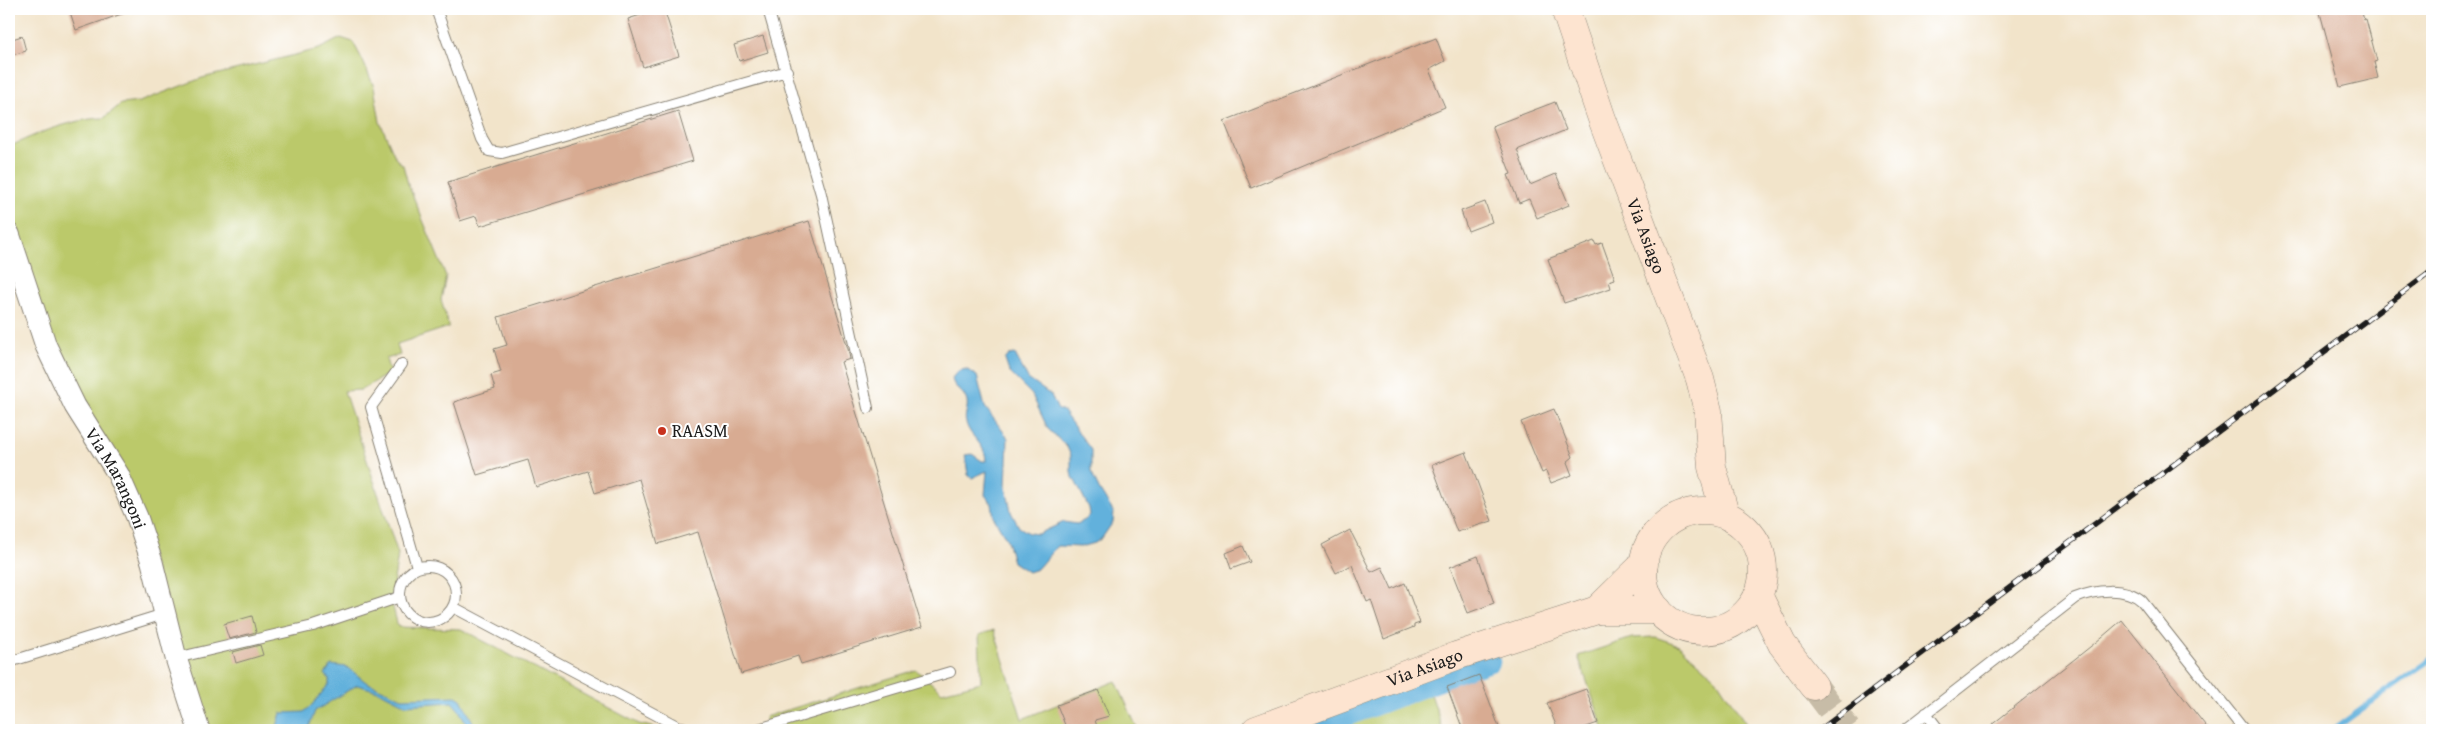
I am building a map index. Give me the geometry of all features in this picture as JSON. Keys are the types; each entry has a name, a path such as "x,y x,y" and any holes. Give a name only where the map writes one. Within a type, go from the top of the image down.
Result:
{"main road":[{"name":"Via Asiago","path":"1564,9 1601,116 1700,378 1708,411 1712,467 1724,514"},
{"name":"Via Asiago","path":"1694,511 1712,467"},
{"name":"Via Asiago","path":"1694,511 1724,514 1741,524 1754,539 1761,556 1763,576 1758,595 1743,616 1732,623 1713,630 1692,630 1674,623 1658,610 1646,588 1644,564 1649,545 1660,529 1676,517 1694,511"},
{"name":"Via Asiago","path":"1597,610 1644,564"},
{"path":"1758,595 1782,644 1814,686"},
{"name":"Via Asiago","path":"1256,730 1456,656 1597,610 1658,610"},
{"path":"1732,623 1782,644"}],"street":[{"name":"Via Marangoni","path":"9,234 46,346 75,406 118,474 137,517 152,562 176,658 199,730"}],"lane":[{"path":"436,9 482,139 490,151 495,153 502,153 787,71"},
{"path":"768,9 821,194 868,408"},
{"path":"402,364 371,407 417,567"},
{"path":"427,565 445,571 455,588 453,607 440,619 423,621 407,613 400,597 403,580 409,572 417,567 427,565"},
{"path":"1905,730 2075,598 2088,593 2102,591 2129,593 2142,601 2244,730"},
{"path":"176,658 313,626 400,597"},
{"path":"453,607 677,726 696,730"},
{"path":"9,662 164,614"},
{"path":"756,730 950,672"},
{"path":"1926,713 1940,730"}],"green space":[{"path":"341,38 353,42 363,61 374,87 380,122 396,159 403,165 408,184 446,276 441,300 449,327 397,344 400,355 386,359 390,373 361,390 344,391 398,554 391,599 398,627 461,629 639,724 663,730 207,730 145,538 88,430 9,232 9,147 55,128 81,121 104,118 121,104 139,102 202,78 319,49"},
{"path":"994,630 1022,719 1116,681 1138,730 769,730 765,717 916,670 942,692 981,682 979,635"},
{"path":"1655,637 1679,645 1716,678 1750,730 1604,730 1578,656 1632,638"},
{"path":"1425,676 1443,730 1284,730"}],"water":[{"path":"1015,354 1028,379 1051,395 1058,410 1062,410 1091,450 1091,472 1114,513 1113,522 1102,538 1095,543 1081,547 1057,546 1037,569 1028,572 1013,562 1007,540 994,518 992,504 985,495 987,471 972,478 968,475 965,455 972,454 982,461 986,461 981,445 971,433 966,423 967,401 955,386 952,378 958,371 966,369 977,376 985,407 1008,438 1006,487 1011,512 1019,527 1029,533 1038,534 1064,522 1077,524 1090,515 1089,508 1071,473 1071,456 1067,447 1048,429 1032,395 1009,372 1005,360 1009,355"},
{"path":"331,665 347,667 366,682 402,698 456,696 461,699 477,730 469,730 459,710 452,702 406,705 378,691 357,685 315,711 308,730 276,730 281,713 304,712 311,706 329,684 329,679 325,674"}],"building":[{"path":"69,9 129,9 130,11 76,30"},
{"path":"664,9 679,56 643,67 628,19"},
{"path":"2319,9 2361,9 2364,20 2366,19 2377,61 2374,62 2378,78 2340,87"},
{"path":"22,36 26,51 9,56 9,40"},
{"path":"763,36 768,52 739,61 734,45"},
{"path":"1436,38 1445,61 1429,70 1445,107 1251,188 1224,121"},
{"path":"1555,102 1566,130 1517,150 1530,185 1556,174 1569,205 1537,218 1529,199 1519,203 1508,175 1511,174 1492,126"},
{"path":"678,111 693,161 480,226 476,216 460,221 448,182"},
{"path":"1485,202 1492,222 1468,231 1461,211"},
{"name":"RAASM","path":"809,221 848,349 850,359 841,362 922,627 801,664 798,656 741,674 698,532 658,544 639,479 595,493 588,471 536,487 528,460 477,475 454,402 495,389 491,375 501,372 494,349 507,345 498,317"},
{"path":"1594,241 1596,245 1602,243 1615,279 1609,281 1611,288 1564,303 1548,259"},
{"path":"1554,409 1573,457 1567,462 1572,475 1551,483 1546,471 1542,473 1521,422"},
{"path":"1466,452 1492,521 1457,532 1432,465"},
{"path":"1350,530 1371,572 1382,567 1392,589 1405,583 1420,623 1384,639 1371,600 1367,602 1352,565 1336,573 1322,545"},
{"path":"1243,546 1250,562 1231,569 1226,553"},
{"path":"1478,556 1494,603 1468,613 1450,567"},
{"path":"252,616 256,632 229,639 224,624"},
{"path":"2122,620 2209,730 1985,730 2095,643"},
{"path":"260,645 263,655 236,663 233,652"},
{"path":"1479,675 1500,730 1463,730 1447,687"},
{"path":"1586,689 1598,723 1578,730 1558,730 1547,703"},
{"path":"1098,690 1109,716 1095,720 1098,730 1067,730 1057,705"}],"waterway":[{"path":"2333,730 2432,658"},
{"path":"1312,730 1491,662"}],"tunnel":[{"path":"1814,686 1847,730"}],"railway":[{"path":"1820,730 2432,271"}],"place":[{"name":"RAASM","path":"662,431"}]}
